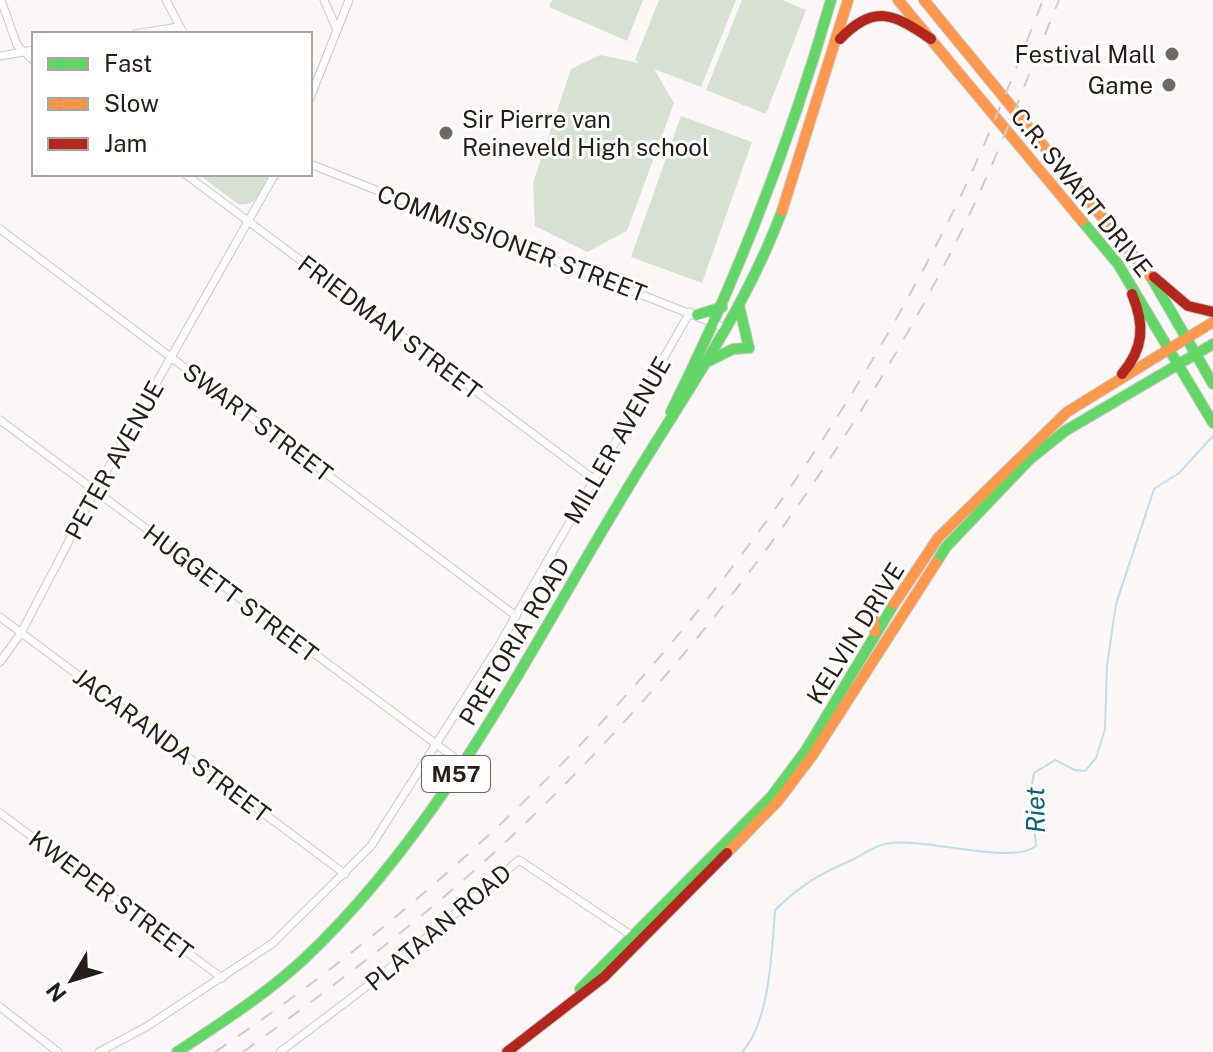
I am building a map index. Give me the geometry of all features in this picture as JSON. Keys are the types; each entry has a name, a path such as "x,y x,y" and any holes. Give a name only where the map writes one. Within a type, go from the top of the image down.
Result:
{"main road":[{"name":"PRETORIA ROAD","path":"662,433 722,307 803,102 830,0"},
{"name":"PRETORIA ROAD","path":"177,1052 275,988 335,933 389,870 463,764 662,433 709,361 739,304 779,221 848,0"},
{"name":"C.R. SWART DRIVE","path":"898,0 1118,264 1213,423"},
{"name":"C.R. SWART DRIVE","path":"925,1 1149,274 1213,384"},
{"path":"835,45 851,24 877,13 894,16 931,39"},
{"path":"1112,383 1134,362 1143,337 1136,302 1118,264"},
{"path":"1149,274 1195,311 1213,312"},
{"path":"709,361 733,349 749,348 739,304"},
{"path":"693,314 722,307"},
{"name":"KELVIN DRIVE","path":"507,1052 604,977 635,938 771,797 806,750 875,634 938,538 1067,412 1213,322"},
{"name":"KELVIN DRIVE","path":"635,938 778,801 946,547 1030,459 1065,431 1213,344"},
{"path":"872,599 875,634"}],"street":[{"path":"1,0 22,52 32,60"},
{"path":"158,32 181,30 166,0"},
{"path":"324,0 337,30"},
{"path":"312,93 349,0"},
{"path":"0,56 32,50"},
{"name":"COMMISSIONER STREET","path":"312,165 715,321 726,328"},
{"name":"FRIEDMAN STREET","path":"188,176 595,480"},
{"name":"PETER AVENUE","path":"0,662 21,633 95,491 274,176"},
{"name":"SWART STREET","path":"0,229 516,616"},
{"name":"MILLER AVENUE","path":"99,1052 222,978 273,943 345,874 378,837 438,747 693,314"},
{"name":"HUGGETT STREET","path":"0,420 463,764"},
{"name":"JACARANDA STREET","path":"0,617 345,874"},
{"name":"KWEPER STREET","path":"0,813 222,978"},
{"name":"PLATAAN ROAD","path":"286,1050 445,924 519,860 635,938"},
{"path":"0,1007 58,1052"}],"green space":[{"path":"552,0 643,0 627,41 549,7"},
{"path":"659,0 736,0 701,87 654,69 674,103 627,231 587,252 535,226 533,183 571,69 600,55 639,63 635,60"},
{"path":"742,0 782,0 806,10 766,114 706,90"},
{"path":"681,116 752,142 702,283 631,257"},
{"path":"201,176 269,176 255,200 238,204"}],"waterway":[{"name":"Riet","path":"742,1052 759,1023 764,1004 771,965 775,910 802,887 885,844 921,844 1007,853 1036,846 1031,790 1034,773 1055,760 1075,770 1085,771 1096,758 1105,729 1107,666 1116,604 1154,489 1179,473 1213,436"}],"railway":[{"path":"215,1052 330,970 438,881 539,787 634,687 722,580 803,468 878,350 960,198 1043,0"},
{"path":"243,1052 374,954 498,849 634,712 757,562 867,401 916,317 987,175 1059,0"}],"traffic: fast":[{"path":"671,412 718,312 760,210 798,106 831,0"},
{"path":"177,1052 258,997 304,959 353,909 440,798 479,739 709,357 749,286 782,211"},
{"path":"1082,221 1118,264 1213,423"},
{"path":"1151,277 1213,384"},
{"path":"739,305 749,348"},
{"path":"697,315 722,307"},
{"path":"936,563 946,547 1030,459 1065,431 1213,344"},
{"path":"709,361 733,349 749,348"},
{"path":"580,989 771,797 806,750 894,604"}],"traffic: slow":[{"path":"782,211 848,0"},
{"path":"898,0 1082,221"},
{"path":"924,0 1151,277"},
{"path":"894,604 938,538 1067,412 1213,322"},
{"path":"727,853 778,801 812,756 936,563"},
{"path":"872,599 875,632"}],"traffic: jam":[{"path":"840,39 863,20 884,16 906,23 931,39"},
{"path":"1154,277 1188,306 1213,312"},
{"path":"1122,374 1135,355 1140,336 1139,316 1132,294"},
{"path":"507,1052 604,977 727,853"}],"place":[{"name":"Festival Mall","path":"1172,54"},
{"name":"Game","path":"1169,85"},
{"name":"Sir Pierre van Reineveld High school","path":"446,133"}]}
